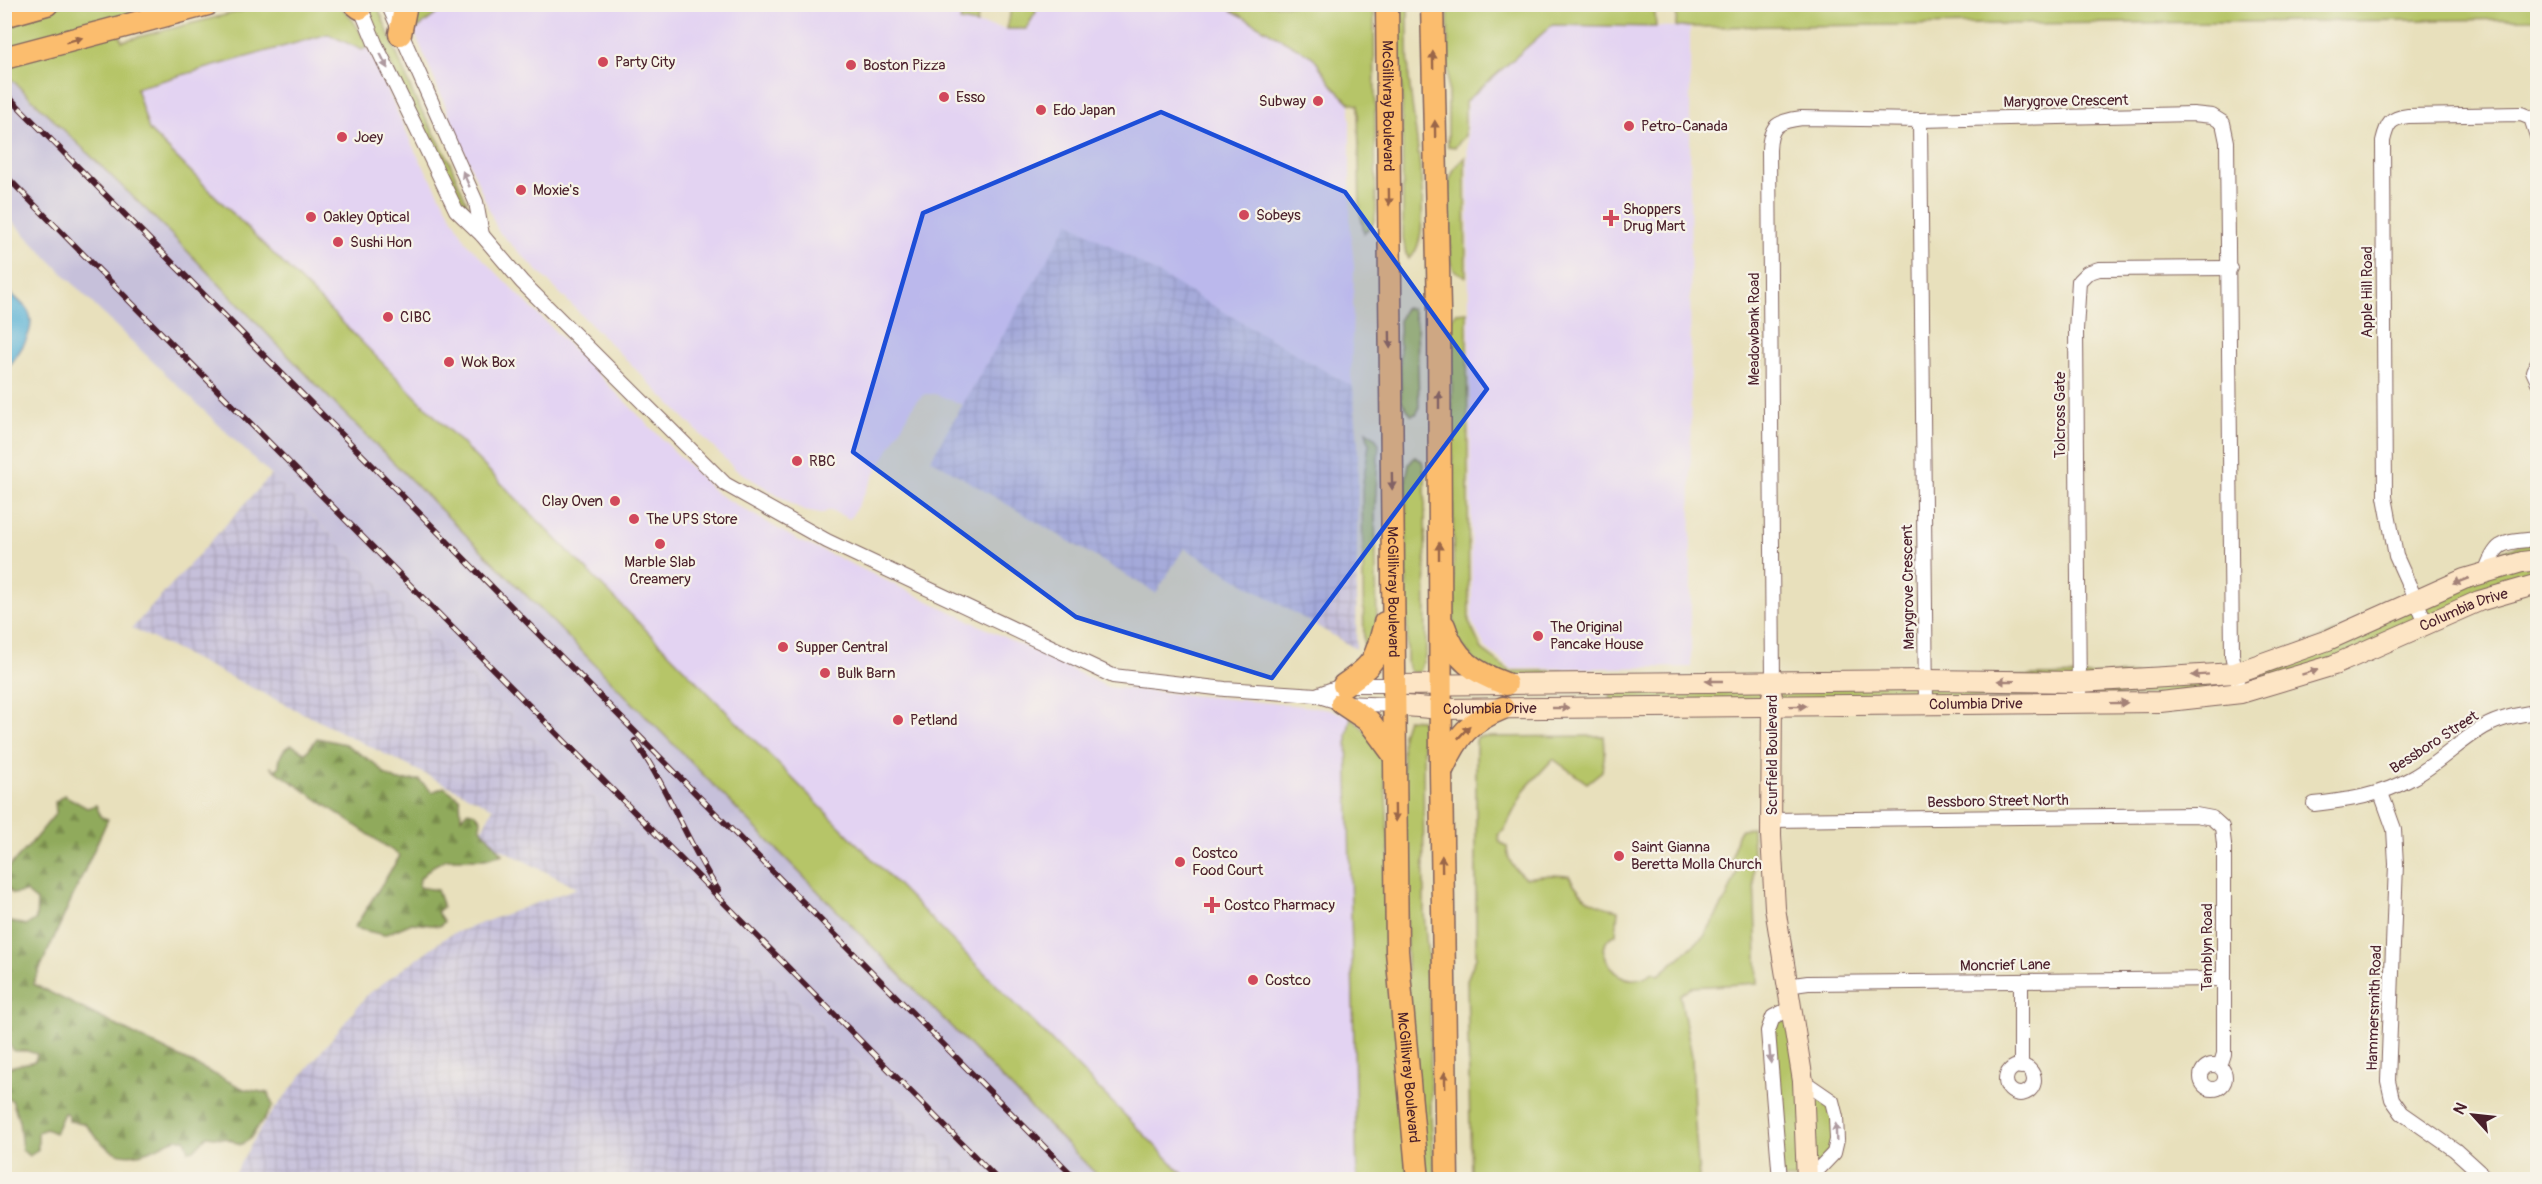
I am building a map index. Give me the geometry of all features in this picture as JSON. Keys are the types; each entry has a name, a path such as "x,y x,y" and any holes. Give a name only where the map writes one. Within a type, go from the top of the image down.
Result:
{"main road":[{"path":"4,16 47,4"},
{"path":"4,58 208,4"},
{"path":"400,34 406,4"},
{"name":"McGillivray Boulevard","path":"1387,4 1397,951 1418,1179"},
{"path":"1435,11 1439,610 1442,685 1441,772 1447,1179"},
{"path":"1393,592 1377,654 1343,694 1369,720 1394,755"},
{"path":"1439,610 1453,648 1467,665 1483,676 1506,684"},
{"path":"1441,772 1457,739 1466,729 1487,714 1503,708"}],"street":[{"path":"388,4 476,202 482,235"},
{"path":"358,6 456,210 482,235 522,282 725,484 827,541 1113,676 1225,689 1316,695 1394,695"},
{"name":"Marygrove Crescent","path":"1926,705 1920,120 2193,114 2212,116 2223,123 2227,142 2230,268 2232,644 2235,673 2241,693"},
{"name":"Apple Hill Road","path":"2426,623 2396,555 2385,497 2383,141 2386,125 2395,118 2408,116 2521,114 2531,118 2538,139"},
{"name":"Meadowbank Road","path":"1773,681 1769,137 1774,126 1785,120 1920,120"},
{"name":"Tolcross Gate","path":"2079,703 2076,330 2079,281 2087,273 2099,269 2230,268"},
{"path":"2538,362 2534,371 2538,382"},
{"name":"Columbia Drive","path":"2485,573 2491,555 2501,544 2538,539"},
{"name":"Columbia Drive","path":"1394,695 1442,685 1926,680 2079,682 2235,673 2328,640 2416,599 2485,573 2522,562 2538,560"},
{"name":"Columbia Drive","path":"1394,695 1442,709 2160,702 2241,693 2334,664 2479,600 2538,584"},
{"name":"Scurfield Boulevard","path":"1773,681 1771,820 1775,908 1803,1081 1808,1179"},
{"path":"1343,694 1394,695"},
{"name":"Bessboro Street","path":"2314,804 2381,794 2433,765 2484,727 2510,717 2538,712"},
{"name":"Hammersmith Road","path":"2381,794 2394,829 2396,864 2388,1081 2392,1099 2402,1113 2454,1150 2487,1179"},
{"name":"Bessboro Street North","path":"1771,820 2196,815 2212,818 2222,826"},
{"name":"Tamblyn Road","path":"2220,1066 2223,1054 2224,979 2222,826"},
{"name":"Moncrief Lane","path":"1787,986 2224,979"},
{"path":"2020,982 2021,1067"},
{"path":"1780,1179 1768,1031 1773,1017 1791,1008"},
{"name":"Scurfield Boulevard","path":"1803,1081 1832,1101 1836,1117 1837,1140 1834,1153 1808,1179"}],"highlighted area":[{"path":"1161,112 1345,192 1487,389 1272,678 1076,617 853,452 923,213"}],"shaded area":[{"path":"477,4 964,4 960,21 1008,29 1026,29 1036,12 1036,5 1226,6 1313,57 1333,86 1350,103 1350,226 1354,266 1351,376 1353,387 1069,223 964,405 935,394 925,394 916,401 850,519 830,510 821,514 804,511 735,469 498,231 414,31 442,10"},
{"path":"1552,25 1690,27 1691,667 1512,669 1485,647 1472,622 1467,100"},
{"path":"328,34 361,50 368,47 415,151 467,243 716,493 799,541 1108,687 1323,708 1351,716 1347,735 1357,1179 1188,1179 341,321 149,130 135,88"},
{"path":"4,73 163,226 335,404 1101,1179 976,1179 271,475 99,310 5,214"},
{"path":"1069,222 1353,387 1358,444 1356,649 1184,548 1156,593 931,459"},
{"path":"271,475 976,1179 231,1179 265,1121 367,995 449,935 577,888 478,837 493,808 132,628"}],"green space":[{"path":"337,4 359,29 368,47 362,50 328,34 136,88 149,130 341,321 1188,1179 1101,1179 335,404 163,226 5,73 4,5 208,5 118,29 122,41 265,5"},
{"path":"1677,4 2537,4 2538,19 1676,27"},
{"path":"364,5 377,5 415,99 448,158 471,213 461,206 435,163"},
{"path":"414,5 477,5 442,10 414,31"},
{"path":"964,5 979,5 977,24 960,21"},
{"path":"1012,5 1036,5 1036,12 1026,29 1007,29"},
{"path":"1144,5 1374,5 1376,210 1370,228 1364,233 1360,211 1358,105 1350,103 1333,86 1313,57 1226,7"},
{"path":"1395,5 1408,5 1409,78 1421,174 1422,227 1417,247 1409,258 1403,238 1402,92 1396,45"},
{"path":"1448,5 1654,5 1656,27 1552,25 1465,102 1465,136 1455,147 1448,146"},
{"path":"1465,157 1466,277 1454,270 1450,261 1449,182 1455,167"},
{"path":"1404,308 1412,309 1417,326 1419,409 1416,414 1411,415 1401,400 1399,321"},
{"path":"1467,312 1469,622 1482,650 1510,671 1591,671 1585,675 1517,678 1484,671 1454,637 1451,319 1456,313"},
{"path":"1366,431 1375,437 1379,444 1375,507 1377,625 1364,654 1362,488 1369,444"},
{"path":"1415,457 1422,461 1425,474 1426,653 1420,672 1410,672 1407,662 1406,478 1409,464"},
{"path":"2537,539 2537,584 2241,693 1611,707 1610,682 2235,673 2485,573 2491,555"},
{"path":"1351,716 1380,747 1384,762 1408,1179 1357,1179 1347,735"},
{"path":"1407,719 1421,720 1423,728 1424,912 1430,986 1431,1119 1435,1179 1424,1179 1408,1013 1402,734"},
{"path":"1604,736 1605,751 1602,771 1587,783 1553,759 1525,789 1504,830 1498,835 1500,842 1507,847 1512,865 1525,878 1551,875 1569,876 1579,891 1589,900 1618,910 1616,934 1608,939 1603,948 1615,971 1621,976 1635,979 1653,972 1659,975 1705,935 1727,897 1738,869 1730,865 1737,834 1741,829 1752,828 1758,983 1691,987 1680,995 1692,1056 1699,1179 1471,1179 1467,980 1476,957 1476,740 1478,737"},
{"path":"317,738 345,744 374,763 386,775 398,781 419,780 432,792 444,787 460,799 461,818 468,811 475,813 481,820 480,827 503,854 485,859 446,859 433,866 420,878 419,887 437,890 443,907 437,912 444,922 440,926 412,923 384,935 354,928 400,856 270,767 276,770 282,753 289,746 292,745 306,753"},
{"path":"64,795 87,808 96,805 101,817 108,819 33,984 244,1089 268,1093 273,1106 249,1140 240,1145 229,1139 207,1136 194,1150 189,1151 185,1139 180,1139 141,1153 121,1154 106,1147 84,1123 69,1121 68,1114 64,1113 55,1133 46,1129 38,1132 38,1150 29,1156 22,1150 19,1121 12,1100 5,1098 5,1068 35,1061 37,1054 14,1051 9,1044 5,1045 5,921 27,925 36,919 37,901 26,892 13,894 5,885 5,871 56,813 55,802"},
{"path":"1791,1008 1803,1081 1832,1101 1837,1140 1808,1179 1780,1179 1773,1017"}],"water":[{"path":"5,288 26,308 31,324 25,342 5,373"}],"railway":[{"path":"4,92 1077,1180"},
{"path":"4,174 998,1180"},
{"path":"635,741 658,777 718,890"}],"place":[{"name":"Party City","path":"603,62"},
{"name":"Boston Pizza","path":"851,65"},
{"name":"Esso","path":"944,97"},
{"name":"Subway","path":"1318,101"},
{"name":"Edo Japan","path":"1041,110"},
{"name":"Petro-Canada","path":"1629,126"},
{"name":"Joey","path":"342,137"},
{"name":"Moxie's","path":"521,190"},
{"name":"Sobeys","path":"1244,215"},
{"name":"Oakley Optical","path":"311,217"},
{"name":"Shoppers Drug Mart","path":"1611,218"},
{"name":"Sushi Hon","path":"338,242"},
{"name":"CIBC","path":"388,317"},
{"name":"Wok Box","path":"449,362"},
{"name":"RBC","path":"797,461"},
{"name":"Clay Oven","path":"615,501"},
{"name":"The UPS Store","path":"634,519"},
{"name":"Marble Slab Creamery","path":"660,544"},
{"name":"The Original Pancake House","path":"1538,636"},
{"name":"Supper Central","path":"783,647"},
{"name":"Bulk Barn","path":"825,673"},
{"name":"Petland","path":"898,720"},
{"name":"Saint Gianna Beretta Molla Church","path":"1619,856"},
{"name":"Costco Food Court","path":"1180,862"},
{"name":"Costco Pharmacy","path":"1212,905"},
{"name":"Costco","path":"1253,980"}]}
